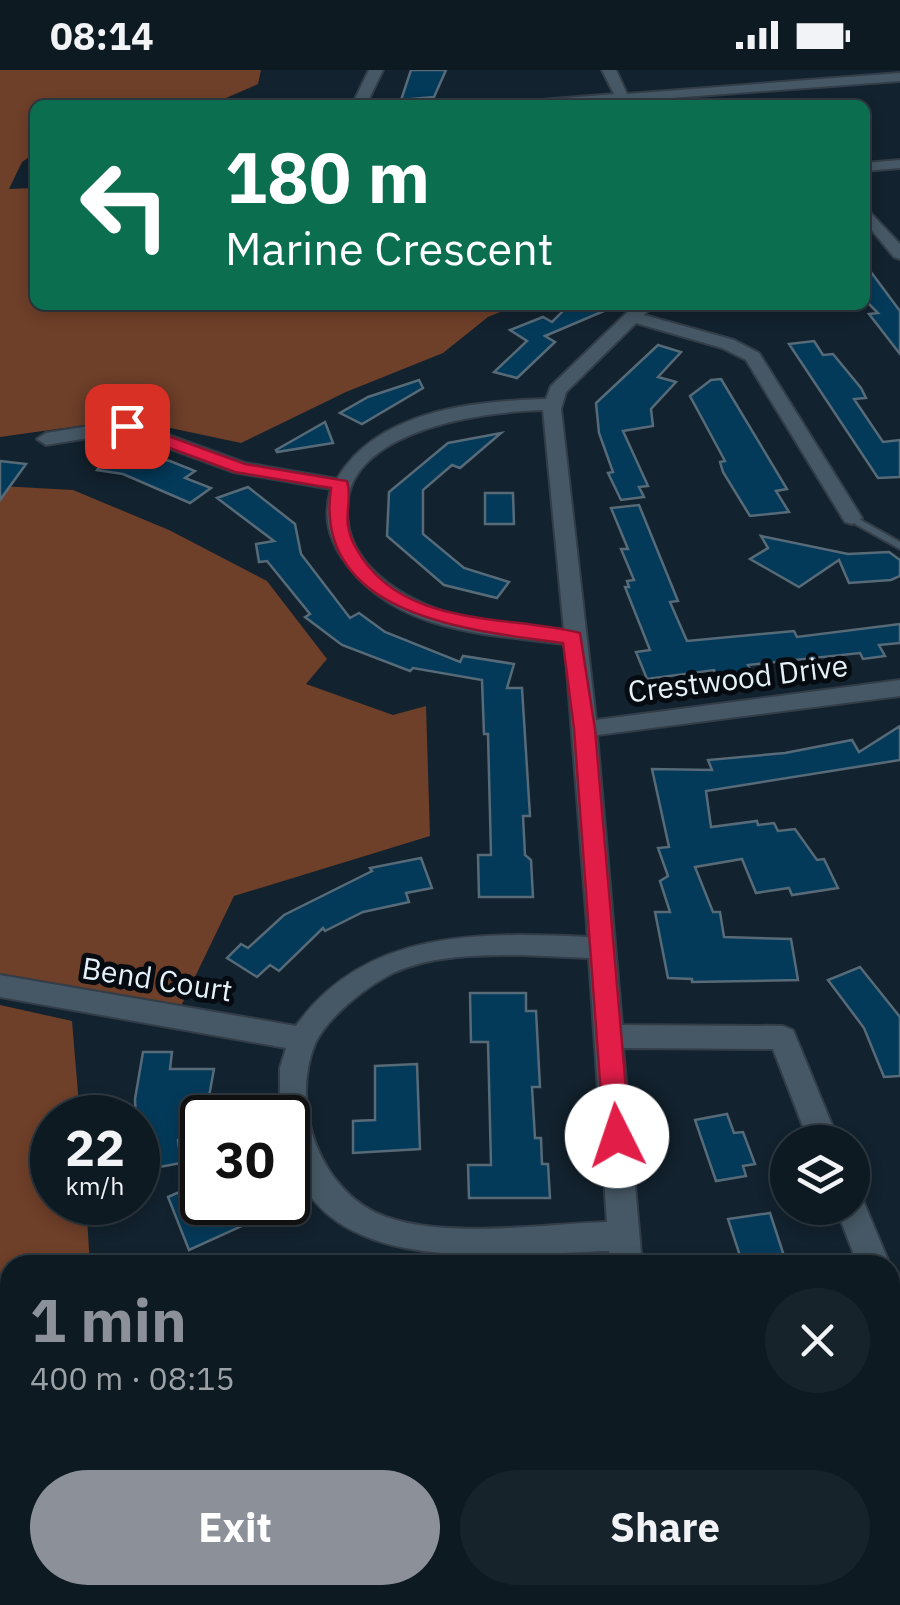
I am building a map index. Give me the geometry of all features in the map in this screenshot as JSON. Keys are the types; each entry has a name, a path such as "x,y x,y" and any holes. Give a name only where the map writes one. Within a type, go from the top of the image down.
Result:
{"street":[{"path":"361,100 376,70"},
{"path":"609,70 623,100"},
{"path":"644,100 900,78"},
{"path":"762,88 772,100"},
{"path":"870,167 900,164"},
{"path":"870,218 900,254"},
{"path":"603,948 466,947 410,958 367,976 303,1039 295,1080 299,1140 323,1188 348,1213 380,1229 424,1238 625,1251 610,1036 603,948 585,729 552,404 557,390 638,311 728,344 754,357 852,518"},
{"path":"552,404 470,410 430,420 375,450 340,484 335,508 342,540 361,568 391,595 419,610 454,621 573,638"},
{"path":"46,439 127,426 241,468 340,484"},
{"name":"Crestwood Drive","path":"585,729 900,688"},
{"name":"Bend Court","path":"0,986 303,1039"},
{"path":"610,1036 782,1038 817,1125"},
{"path":"857,1225 870,1255"}],"lane":[{"path":"852,518 900,546"}],"shaded area":[{"path":"0,70 261,70 258,84 221,100 30,100 30,156 22,162 9,189 30,188 30,310 505,310 488,317 443,353 346,392 241,443 128,419 0,437"},
{"path":"0,486 73,490 169,530 267,581 327,659 306,684 393,715 426,706 430,836 234,896 181,1006 0,975"},
{"path":"0,1005 72,1021 78,1095 30,1095 30,1225 87,1225 89,1255 0,1255"}],"building":[{"path":"411,70 446,70 434,97 401,100"},
{"path":"870,271 900,311 900,354 869,314 878,313 870,305"},
{"path":"564,310 606,310 545,336 555,342 517,378 494,372 527,341 510,330 543,317 552,322"},
{"path":"814,341 823,355 833,354 861,388 866,398 854,399 883,442 900,440 900,477 878,478 789,344"},
{"path":"658,345 681,352 658,377 676,382 651,409 653,426 623,431 648,486 639,487 644,497 621,500 608,473 613,472 599,433 596,403"},
{"path":"721,379 787,489 776,491 789,512 750,516 723,472 720,462 725,461 690,396 711,380"},
{"path":"419,380 423,388 362,424 340,413 368,397"},
{"path":"325,422 333,443 277,452 276,450"},
{"path":"501,433 460,468 452,465 423,490 423,534 464,568 509,582 497,598 444,585 387,536 389,492 448,443"},
{"path":"112,451 170,461 195,471 185,478 211,488 190,503 123,474 97,470"},
{"path":"0,461 26,464 0,500"},
{"path":"248,487 295,524 301,554 350,618 359,613 385,632 460,662 463,656 514,664 507,688 522,688 530,816 523,816 525,855 531,860 533,897 479,897 478,855 491,855 488,734 484,734 482,680 413,668 410,671 342,645 305,617 310,614 267,561 259,562 256,544 274,541 217,498"},
{"path":"485,493 513,493 514,524 485,524"},
{"path":"639,505 678,601 670,602 687,641 794,631 797,637 900,624 900,643 879,645 885,656 863,659 860,653 748,665 751,671 716,675 714,670 647,679 636,652 650,650 625,587 629,587 627,581 634,580 621,549 628,549 611,508"},
{"path":"761,536 848,554 889,552 900,560 900,576 849,583 839,560 799,587 750,559 768,548"},
{"path":"900,726 900,760 706,791 711,827 757,821 758,825 774,823 778,831 795,829 817,860 824,859 838,888 792,895 789,888 756,893 742,859 695,867 713,912 720,912 724,937 791,939 798,980 692,982 668,978 655,912 670,912 660,881 668,876 658,848 669,847 652,769 712,770 708,760 785,753 852,740 859,752"},
{"path":"421,858 432,888 406,893 409,902 363,912 325,931 323,928 279,971 270,965 257,977 227,958 241,944 248,948 284,915 372,871 370,868"},
{"path":"860,967 900,1017 900,1076 884,1077 864,1028 828,980"},
{"path":"470,993 526,993 526,1011 536,1011 540,1087 532,1087 535,1138 541,1138 542,1164 548,1164 550,1198 469,1198 468,1165 491,1165 488,1042 471,1042"},
{"path":"143,1052 172,1052 170,1069 214,1069 209,1095 180,1095 180,1163 160,1167 160,1095 136,1095"},
{"path":"417,1064 420,1149 353,1153 353,1121 375,1120 375,1066"},
{"path":"727,1114 734,1133 743,1132 755,1164 743,1166 746,1176 716,1181 695,1120"},
{"path":"180,1192 180,1225 242,1226 189,1250 168,1197"},
{"path":"770,1213 770,1225 774,1225 784,1255 740,1255 728,1219"}],"route":[{"path":"127,426 241,468 340,484 336,518 348,551 380,587 419,610 474,625 573,638 585,729 617,1136"}]}
